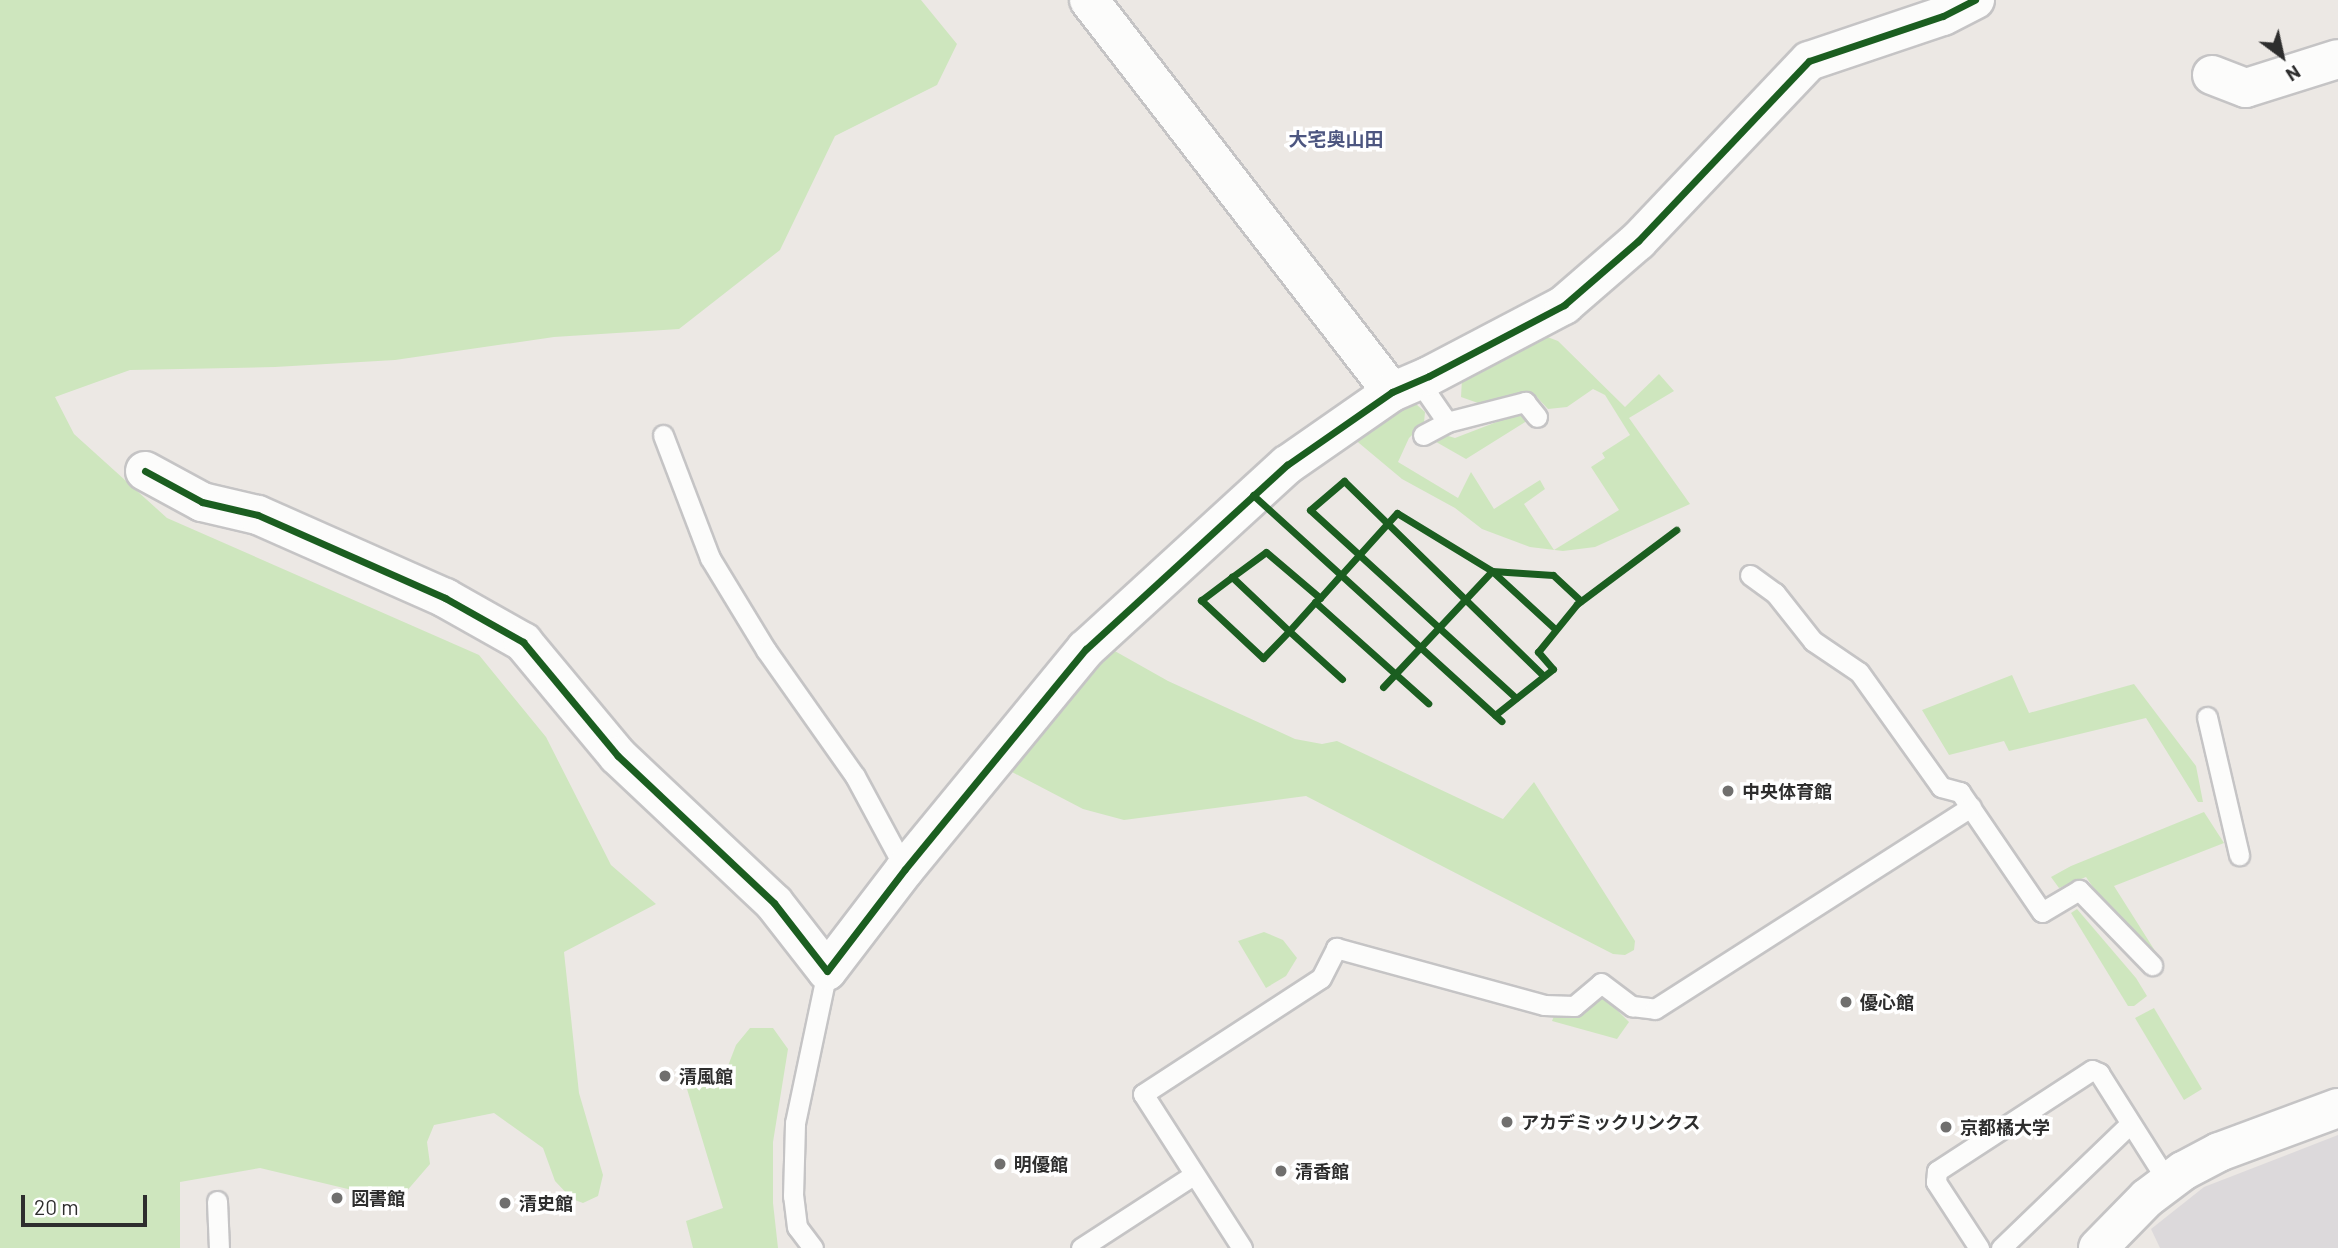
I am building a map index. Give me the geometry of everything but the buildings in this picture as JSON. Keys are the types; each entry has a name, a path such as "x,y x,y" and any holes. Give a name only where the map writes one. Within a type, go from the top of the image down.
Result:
{"street":[{"path":"1089,0 1405,386"},
{"path":"145,471 202,502 258,515 446,598 523,642 618,756 774,903 827,971 905,869 1086,649 1287,465 1405,386 1564,305 1638,241 1809,61 1943,16 1975,0"},
{"path":"2212,75 2246,88 2338,59"},
{"path":"2098,1248 2147,1198 2168,1182 2219,1152 2338,1108"}],"lane":[{"path":"1405,386 1447,422"},
{"path":"1423,435 1447,422 1525,402 1537,417"},
{"path":"663,435 710,558 766,650 855,776 905,869"},
{"path":"1750,575 1775,593 1814,641 1859,672 1941,787 1960,792 2042,912 2079,890 2151,965"},
{"path":"2207,717 2239,855"},
{"path":"1241,1248 1192,1176 1143,1094 1321,978 1336,948 1544,1005 1574,1006 1601,984 1632,1006 1655,1009 1971,807"},
{"path":"813,1248 797,1227 794,1206 794,1122 827,971"},
{"path":"1979,1248 1936,1182 1939,1168 2092,1070 2099,1073 2168,1182"},
{"path":"2001,1248 2130,1124"},
{"path":"1081,1248 1192,1176"},
{"path":"217,1201 219,1248"}],"shaded area":[{"path":"2338,1135 2338,1248 2160,1248 2151,1229 2204,1187"}],"green space":[{"path":"0,0 921,0 957,44 937,85 835,136 780,250 679,329 554,337 395,360 275,367 130,370 55,397 74,434 167,518 479,655 546,737 611,865 656,904 564,952 579,1093 603,1175 598,1196 583,1203 572,1199 555,1181 543,1148 494,1113 434,1125 427,1142 430,1164 405,1193 373,1195 260,1168 180,1182 180,1248 0,1248"},
{"path":"1542,335 1558,341 1625,407 1659,374 1674,391 1629,418 1690,504 1595,547 1554,550 1619,510 1591,467 1605,458 1602,453 1630,435 1605,395 1593,389 1567,407 1548,409 1533,393 1478,403 1461,397 1462,379"},
{"path":"1416,404 1425,412 1424,423 1409,438 1398,462 1458,498 1471,472 1494,509 1540,480 1545,489 1524,504 1554,550 1530,547 1482,529 1455,508 1402,479 1353,438 1397,409"},
{"path":"1520,413 1530,419 1466,459 1431,439 1438,433 1455,438"},
{"path":"1113,650 1168,681 1295,739 1322,744 1337,741 1503,819 1534,782 1635,941 1634,950 1625,955 1613,954 1306,796 1124,820 1083,809 1012,772 1084,681"},
{"path":"2012,675 2029,713 2134,684 2196,766 2203,802 2198,802 2146,718 2009,751 2004,741 1949,755 1922,710"},
{"path":"2204,812 2224,843 2114,886 2157,954 2154,957 2099,896 2086,877 2059,888 2051,877 2071,866"},
{"path":"2077,909 2136,978 2147,996 2134,1006 2128,1006 2071,913"},
{"path":"1264,932 1283,940 1297,958 1286,976 1266,988 1238,941"},
{"path":"1599,992 1629,1022 1617,1039 1552,1021 1557,1009"},
{"path":"2154,1008 2202,1089 2184,1100 2135,1018"},
{"path":"750,1028 773,1028 788,1049 773,1142 773,1203 778,1248 693,1248 686,1221 723,1208 687,1089 723,1079 736,1045"}],"cycle path":[{"path":"145,471 202,502 258,515 445,598 523,642 618,756 774,903 827,971 905,869 1086,649 1287,465 1392,392 1429,376 1564,305 1638,241 1809,61 1943,16 1975,0"},
{"path":"1516,698 1310,510 1344,481 1543,675"},
{"path":"1253,495 1501,721"},
{"path":"1342,679 1289,631 1232,577 1201,600 1263,658 1289,631 1315,602 1320,598 1397,513 1492,571 1553,575 1581,601"},
{"path":"1495,715 1553,669 1538,652 1577,604 1676,530"},
{"path":"1232,577 1266,552 1320,598"},
{"path":"1383,687 1492,571 1555,629"},
{"path":"1315,602 1428,703"}],"place":[{"name":"中央体育館","path":"1728,791"},
{"name":"優心館","path":"1846,1002"},
{"name":"清風館","path":"665,1076"},
{"name":"アカデミックリンクス","path":"1507,1122"},
{"name":"京都橘大学","path":"1946,1127"},
{"name":"明優館","path":"1000,1164"},
{"name":"清香館","path":"1281,1171"},
{"name":"図書館","path":"337,1198"},
{"name":"清史館","path":"505,1203"}],"district":[{"name":"大宅奥山田","path":"1336,139"}]}
